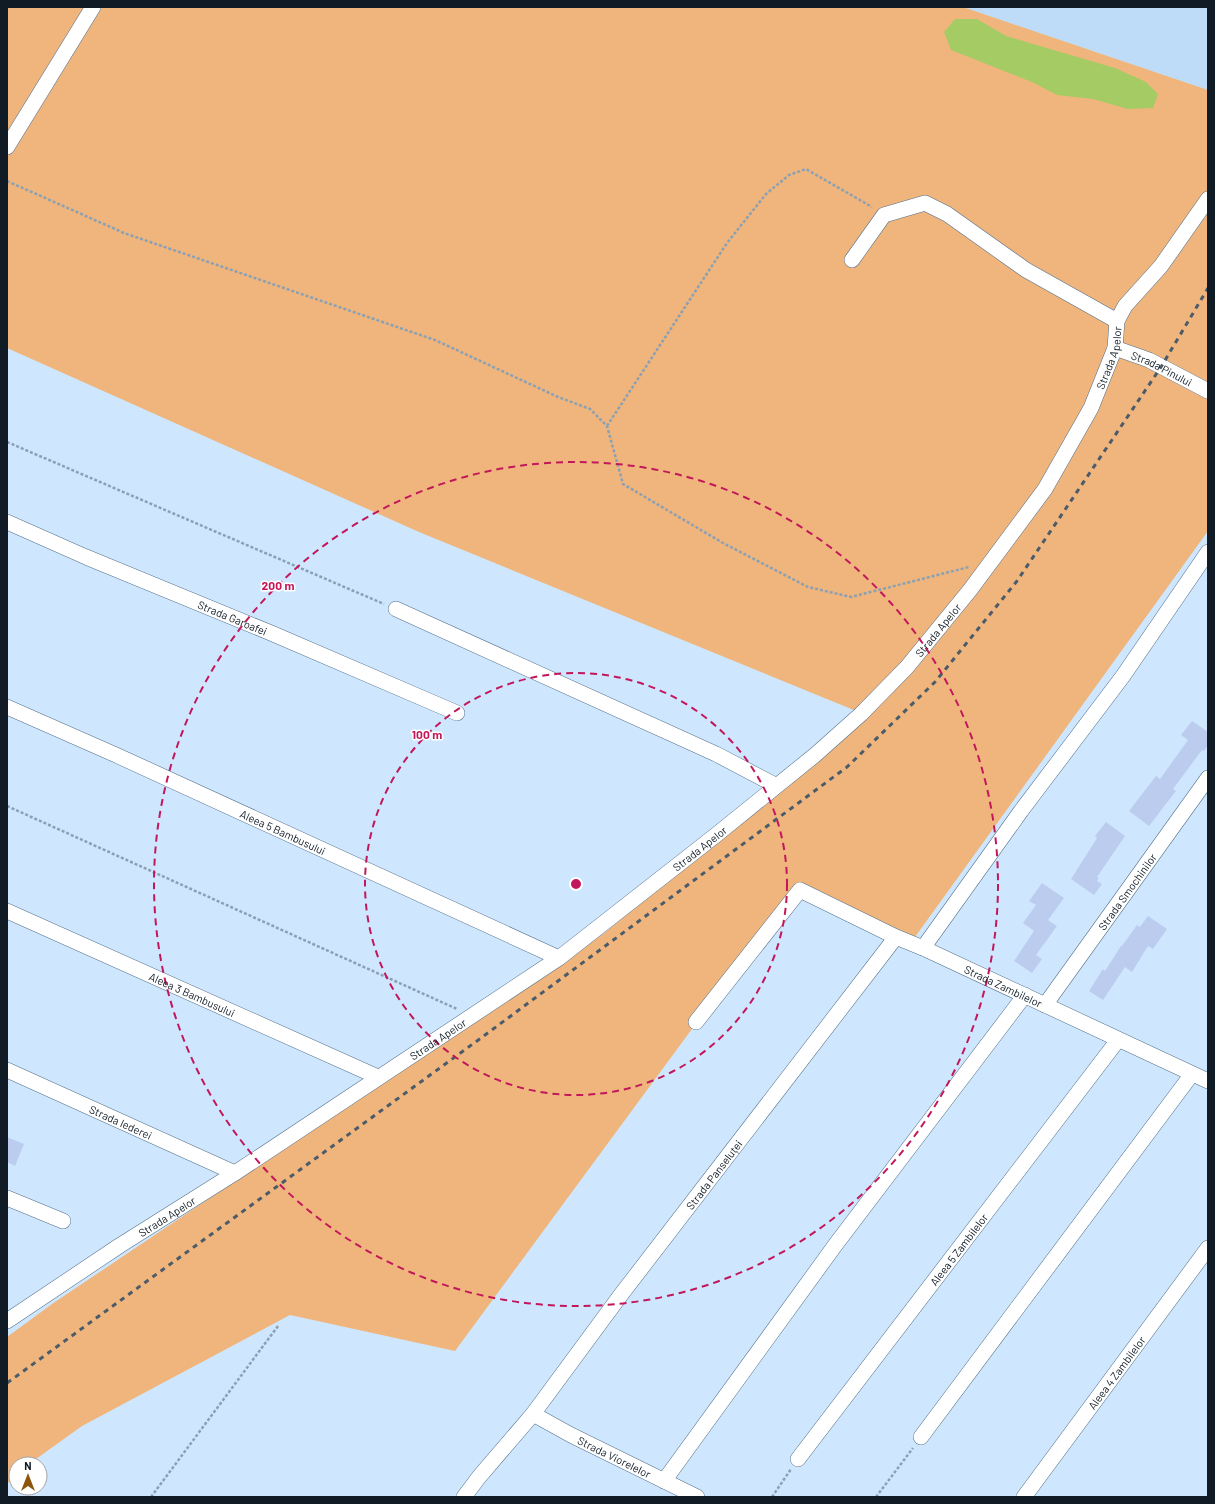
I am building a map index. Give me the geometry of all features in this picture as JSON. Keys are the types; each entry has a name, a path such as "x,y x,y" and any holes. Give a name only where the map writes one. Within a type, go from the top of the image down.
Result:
{"street":[{"path":"7,147 93,7"},
{"name":"Strada Apelor","path":"7,1321 119,1246 235,1173 559,958 716,835 814,755 861,714 907,667 970,590 1045,489 1091,408 1114,348 1117,321 1125,306 1161,266 1208,199"},
{"path":"852,260 884,214 925,203 947,214 1026,270 1117,321"},
{"name":"Strada Pinului","path":"1114,348 1149,360 1208,391"},
{"name":"Strada Garoafei","path":"7,522 271,633 457,714"},
{"path":"923,948 1021,811 1123,676 1208,552"},
{"path":"396,609 716,754 776,785"},
{"name":"Aleea 5 Bambusului","path":"7,707 559,958"},
{"name":"Strada Smochinilor","path":"1044,1005 1208,778"},
{"name":"Strada Zambilelor","path":"696,1022 800,890 896,937 923,948 1208,1081"},
{"name":"Aleea 3 Bambusului","path":"7,911 378,1077"},
{"name":"Strada Panseluței","path":"464,1497 532,1414 896,937"},
{"path":"664,1481 836,1244 1024,995"},
{"name":"Aleea 5 Zambilelor","path":"798,1459 1118,1040"},
{"name":"Strada Iederei","path":"7,1070 235,1173"},
{"path":"921,1437 1192,1074"},
{"path":"7,1198 64,1221"},
{"name":"Aleea 4 Zambilelor","path":"1024,1497 1208,1248"},
{"name":"Strada Viorelelor","path":"532,1414 571,1435 697,1497"}],"path":[{"path":"607,426 727,243 766,194 789,175 806,169 884,214"},
{"path":"7,181 124,233 435,340 558,397 590,409 607,426 623,484 723,543 808,587 851,597 927,577 989,563"},
{"path":"7,442 396,609"},
{"path":"7,806 471,1016"},
{"path":"150,1497 278,1326"},
{"path":"876,1497 921,1437"},
{"path":"772,1497 798,1459"}],"shaded area":[{"path":"7,7 963,7 1208,90 1208,531 915,937 792,893 455,1351 290,1315 82,1426 40,1456 8,1456 7,1484 7,1337 52,1304 603,934 692,862 866,715 419,532 7,348"},
{"path":"963,7 1208,7 1208,90"},
{"path":"955,19 977,19 1006,36 1115,68 1146,82 1158,94 1153,108 1128,109 1093,99 1057,95 1032,82 951,50 944,32"}],"building":[{"path":"1192,721 1208,732 1208,745 1204,751 1202,750 1173,789 1176,791 1149,826 1129,811 1156,776 1160,779 1188,740 1181,735"},
{"path":"1106,822 1125,836 1097,877 1099,878 1097,881 1102,884 1094,895 1071,879 1097,838 1095,836"},
{"path":"1042,883 1064,898 1048,920 1057,926 1036,955 1042,959 1032,973 1014,961 1034,931 1023,923 1036,905 1029,901"},
{"path":"1148,916 1167,929 1153,949 1148,946 1132,972 1125,967 1103,1000 1089,991 1103,969 1105,971 1137,925 1140,927"},
{"path":"7,1137 24,1144 15,1166 7,1162"}],"railway":[{"path":"7,1383 481,1038 847,767 935,682 1017,581 1161,367 1208,288"}]}
